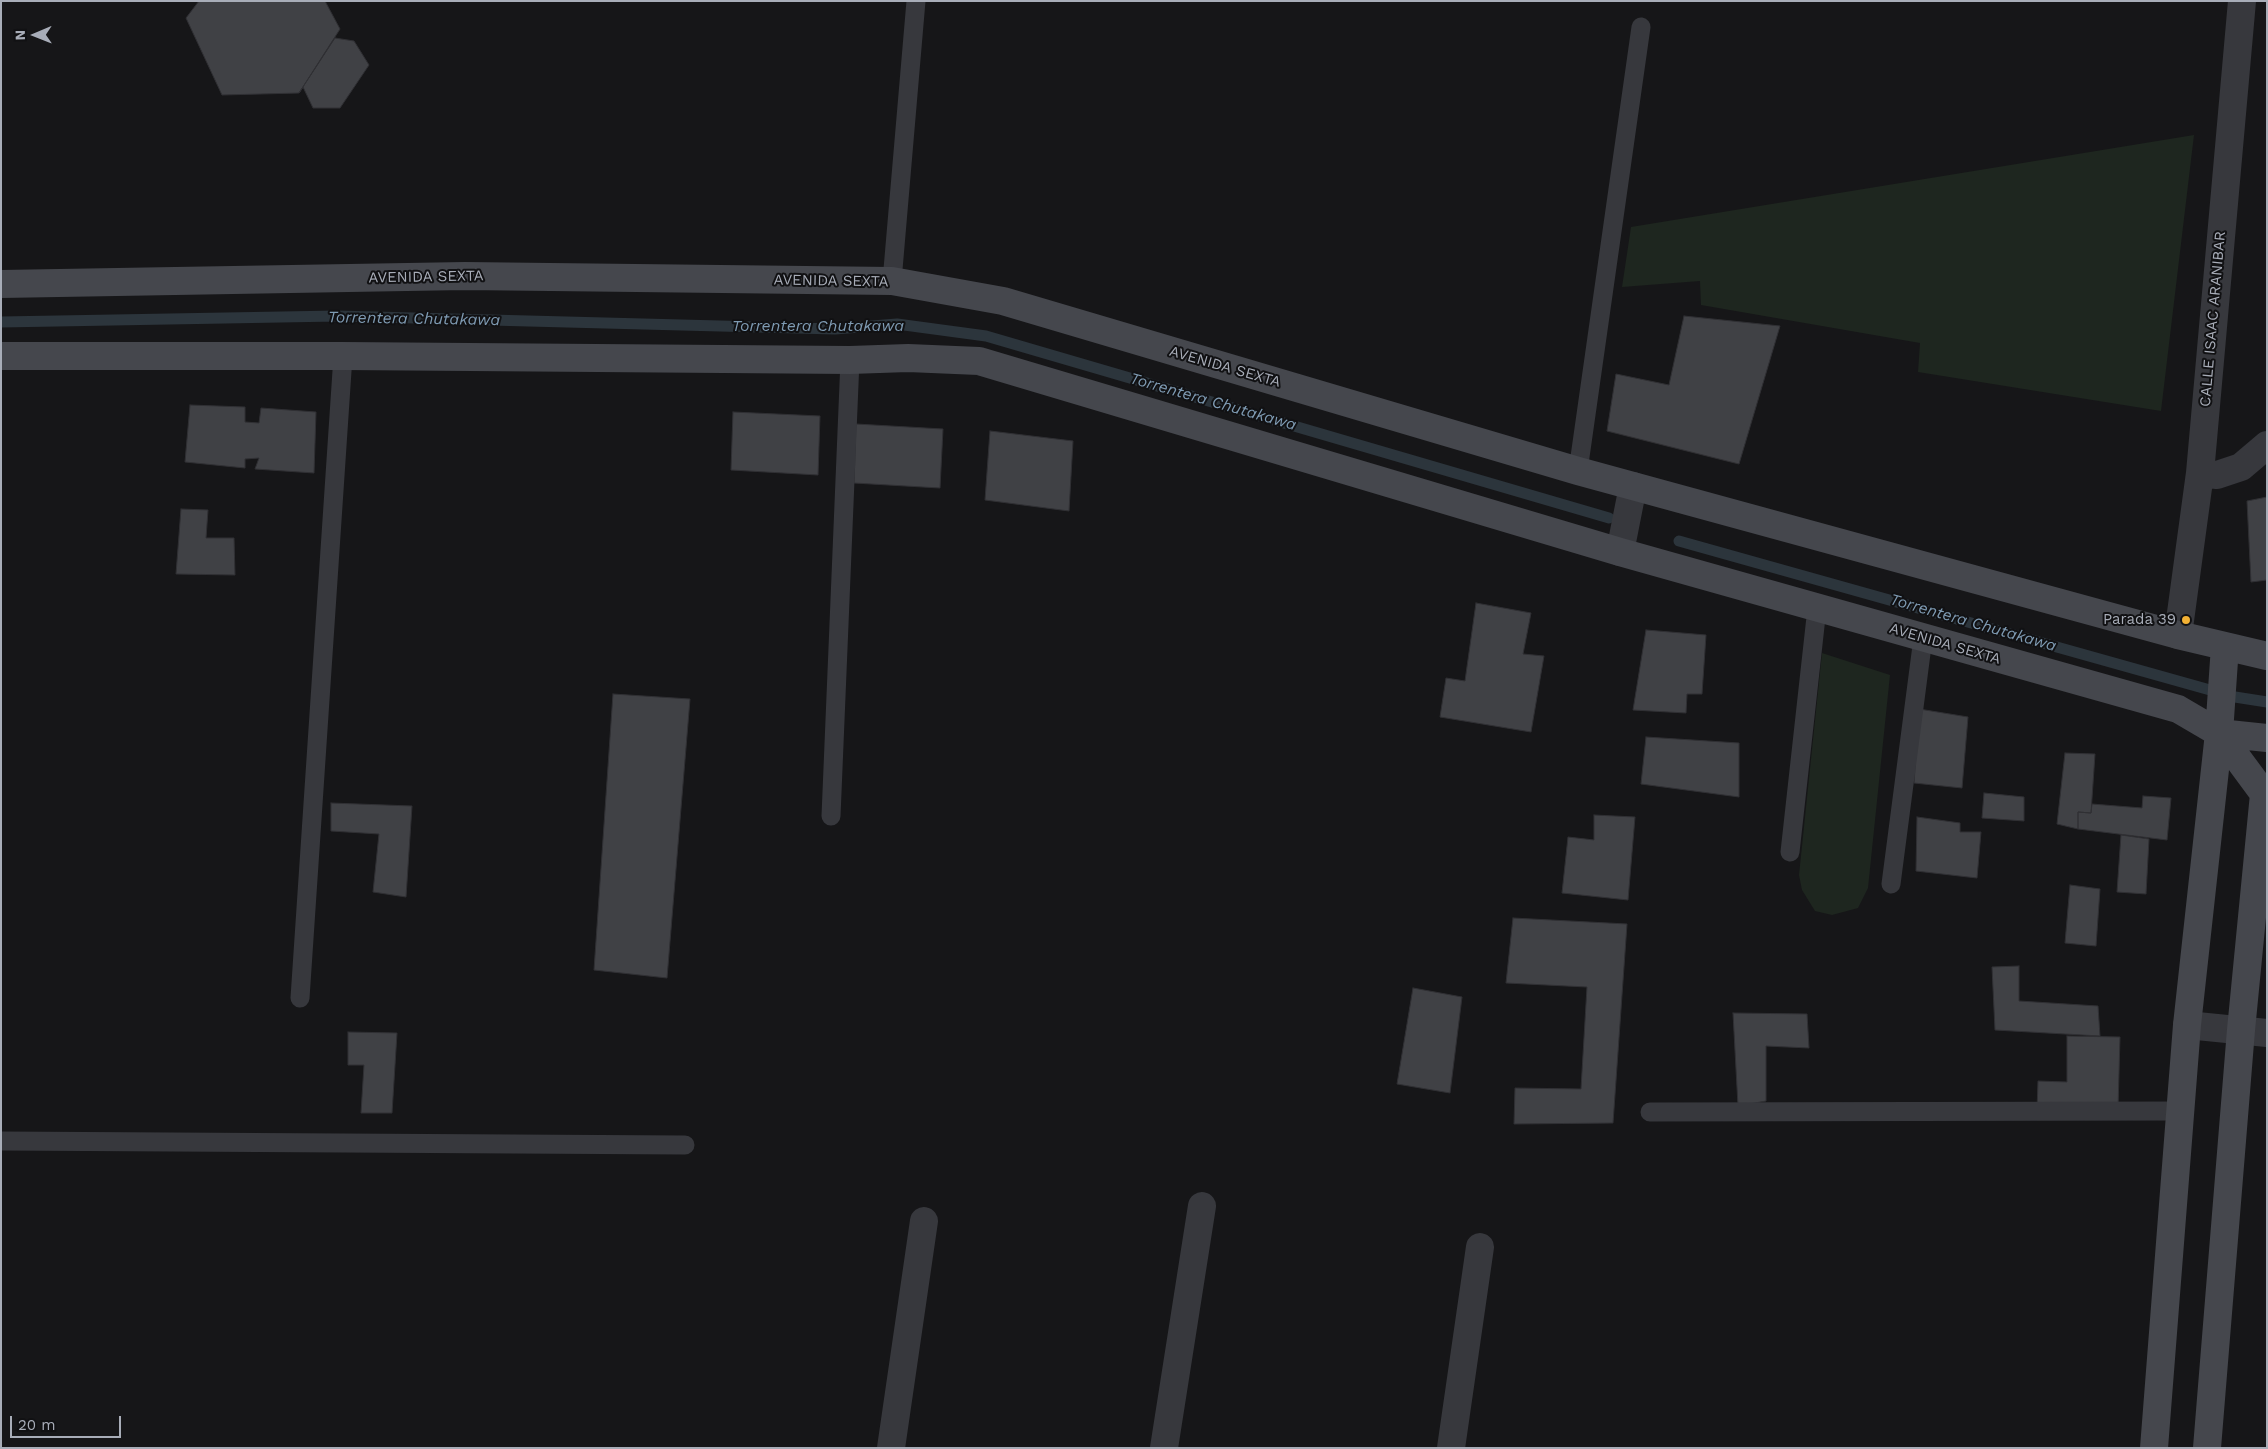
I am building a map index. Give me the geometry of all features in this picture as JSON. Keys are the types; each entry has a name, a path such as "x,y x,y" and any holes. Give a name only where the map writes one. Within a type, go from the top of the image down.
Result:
{"street":[{"name":"CALLE ISAAC ARANIBAR","path":"2178,635 2200,473 2242,1"},
{"name":"AVENIDA SEXTA","path":"1,284 464,276 892,281 1003,301 1578,471 2178,635 2267,656"},
{"name":"AVENIDA SEXTA","path":"1,356 343,356 850,360 908,358 979,360 1622,540 1817,608 2178,709 2267,738"},
{"path":"2200,473 2217,475 2240,467 2267,445"},
{"path":"1622,540 1633,486"},
{"path":"2154,1448 2186,1025 2220,724 2225,646"},
{"path":"2207,1448 2254,1031 2264,794 2220,724"},
{"path":"2186,1025 2254,1031"},
{"path":"1164,1448 1202,1206"},
{"path":"891,1448 924,1221"},
{"path":"1451,1448 1480,1247"}],"lane":[{"path":"892,281 916,1"},
{"path":"1578,471 1641,28"},
{"path":"300,998 343,356"},
{"path":"831,816 850,360"},
{"path":"1790,852 1817,608"},
{"path":"1891,884 1924,638"},
{"path":"1650,1112 2179,1111"},
{"path":"1,1141 685,1145"}],"shaded area":[{"path":"2194,135 2161,411 1918,372 1920,343 1701,305 1700,281 1622,287 1631,227"},
{"path":"1822,653 1890,675 1868,888 1858,908 1832,915 1815,911 1802,890 1799,875"}],"building":[{"path":"199,1 325,1 340,29 299,93 222,95 186,18"},
{"path":"335,38 354,41 369,65 340,108 313,108 303,87 299,93"},
{"path":"1684,316 1780,326 1739,464 1607,431 1616,374 1669,385"},
{"path":"190,405 245,407 245,422 259,423 261,408 316,412 314,473 255,469 259,458 245,459 245,468 185,462"},
{"path":"733,412 820,416 818,475 731,470"},
{"path":"856,424 943,429 940,488 854,483"},
{"path":"990,431 1073,441 1069,511 985,500"},
{"path":"2267,497 2267,580 2251,582 2247,501"},
{"path":"181,509 208,510 206,538 234,538 235,575 176,574"},
{"path":"1476,603 1531,613 1523,654 1544,656 1531,732 1440,717 1446,678 1465,681"},
{"path":"1646,630 1706,635 1702,694 1687,694 1686,713 1633,710"},
{"path":"613,694 690,699 667,978 594,970"},
{"path":"1919,709 1968,717 1962,788 1914,783"},
{"path":"1646,737 1739,743 1739,797 1641,784"},
{"path":"2065,753 2095,754 2091,813 2078,812 2078,829 2057,824"},
{"path":"1984,793 2024,797 2024,821 1982,818"},
{"path":"2143,796 2171,798 2167,840 2078,829 2078,812 2091,813 2092,804 2142,808"},
{"path":"331,803 412,806 406,897 373,892 379,834 331,831"},
{"path":"1594,815 1635,817 1628,900 1562,893 1568,837 1594,840"},
{"path":"1917,817 1960,823 1960,832 1981,832 1977,878 1916,871"},
{"path":"2121,835 2149,839 2146,894 2117,892"},
{"path":"2070,885 2100,889 2096,946 2065,943"},
{"path":"1513,918 1627,924 1613,1123 1514,1124 1515,1088 1581,1089 1587,987 1506,983"},
{"path":"2019,966 2019,1001 2098,1006 2100,1036 1995,1030 1992,967"},
{"path":"1413,988 1462,997 1450,1093 1397,1084"},
{"path":"1733,1013 1807,1014 1809,1048 1766,1046 1766,1101 1738,1106"},
{"path":"348,1032 397,1033 392,1113 361,1113 364,1065 348,1065"},
{"path":"2067,1036 2120,1037 2118,1109 2037,1110 2038,1081 2067,1082"}],"waterway":[{"name":"Torrentera Chutakawa","path":"1,322 337,316 835,329 897,324 986,336 1609,518"},
{"name":"Torrentera Chutakawa","path":"1679,541 2235,697 2267,702"}],"place":[{"name":"Parada 39","path":"2186,620"}]}
